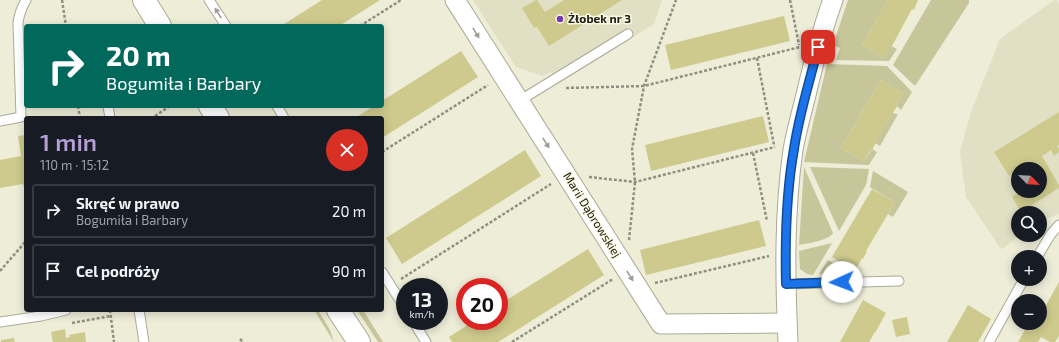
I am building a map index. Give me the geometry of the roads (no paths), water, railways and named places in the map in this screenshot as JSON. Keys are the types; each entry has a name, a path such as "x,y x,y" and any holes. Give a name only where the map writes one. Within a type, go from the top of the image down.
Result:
{"street":[{"path":"144,0 159,24"},
{"name":"Marii Dąbrowskiej","path":"455,0 661,324 787,323"},
{"path":"788,342 786,252 793,152 800,118 808,50 833,0"},
{"path":"340,312 345,342"},
{"path":"340,312 359,342"}],"lane":[{"path":"0,121 21,117 18,23 19,15 26,0"},
{"path":"209,0 225,24"},
{"path":"519,101 628,34"},
{"path":"1040,250 1050,234 1059,225"},
{"path":"384,275 396,294"},
{"path":"786,284 899,281"},
{"path":"989,342 1020,286"},
{"path":"0,322 57,312"},
{"path":"139,312 144,342"},
{"path":"419,330 426,342"}],"place":[{"name":"Żłobek nr 3","path":"560,19"}]}
